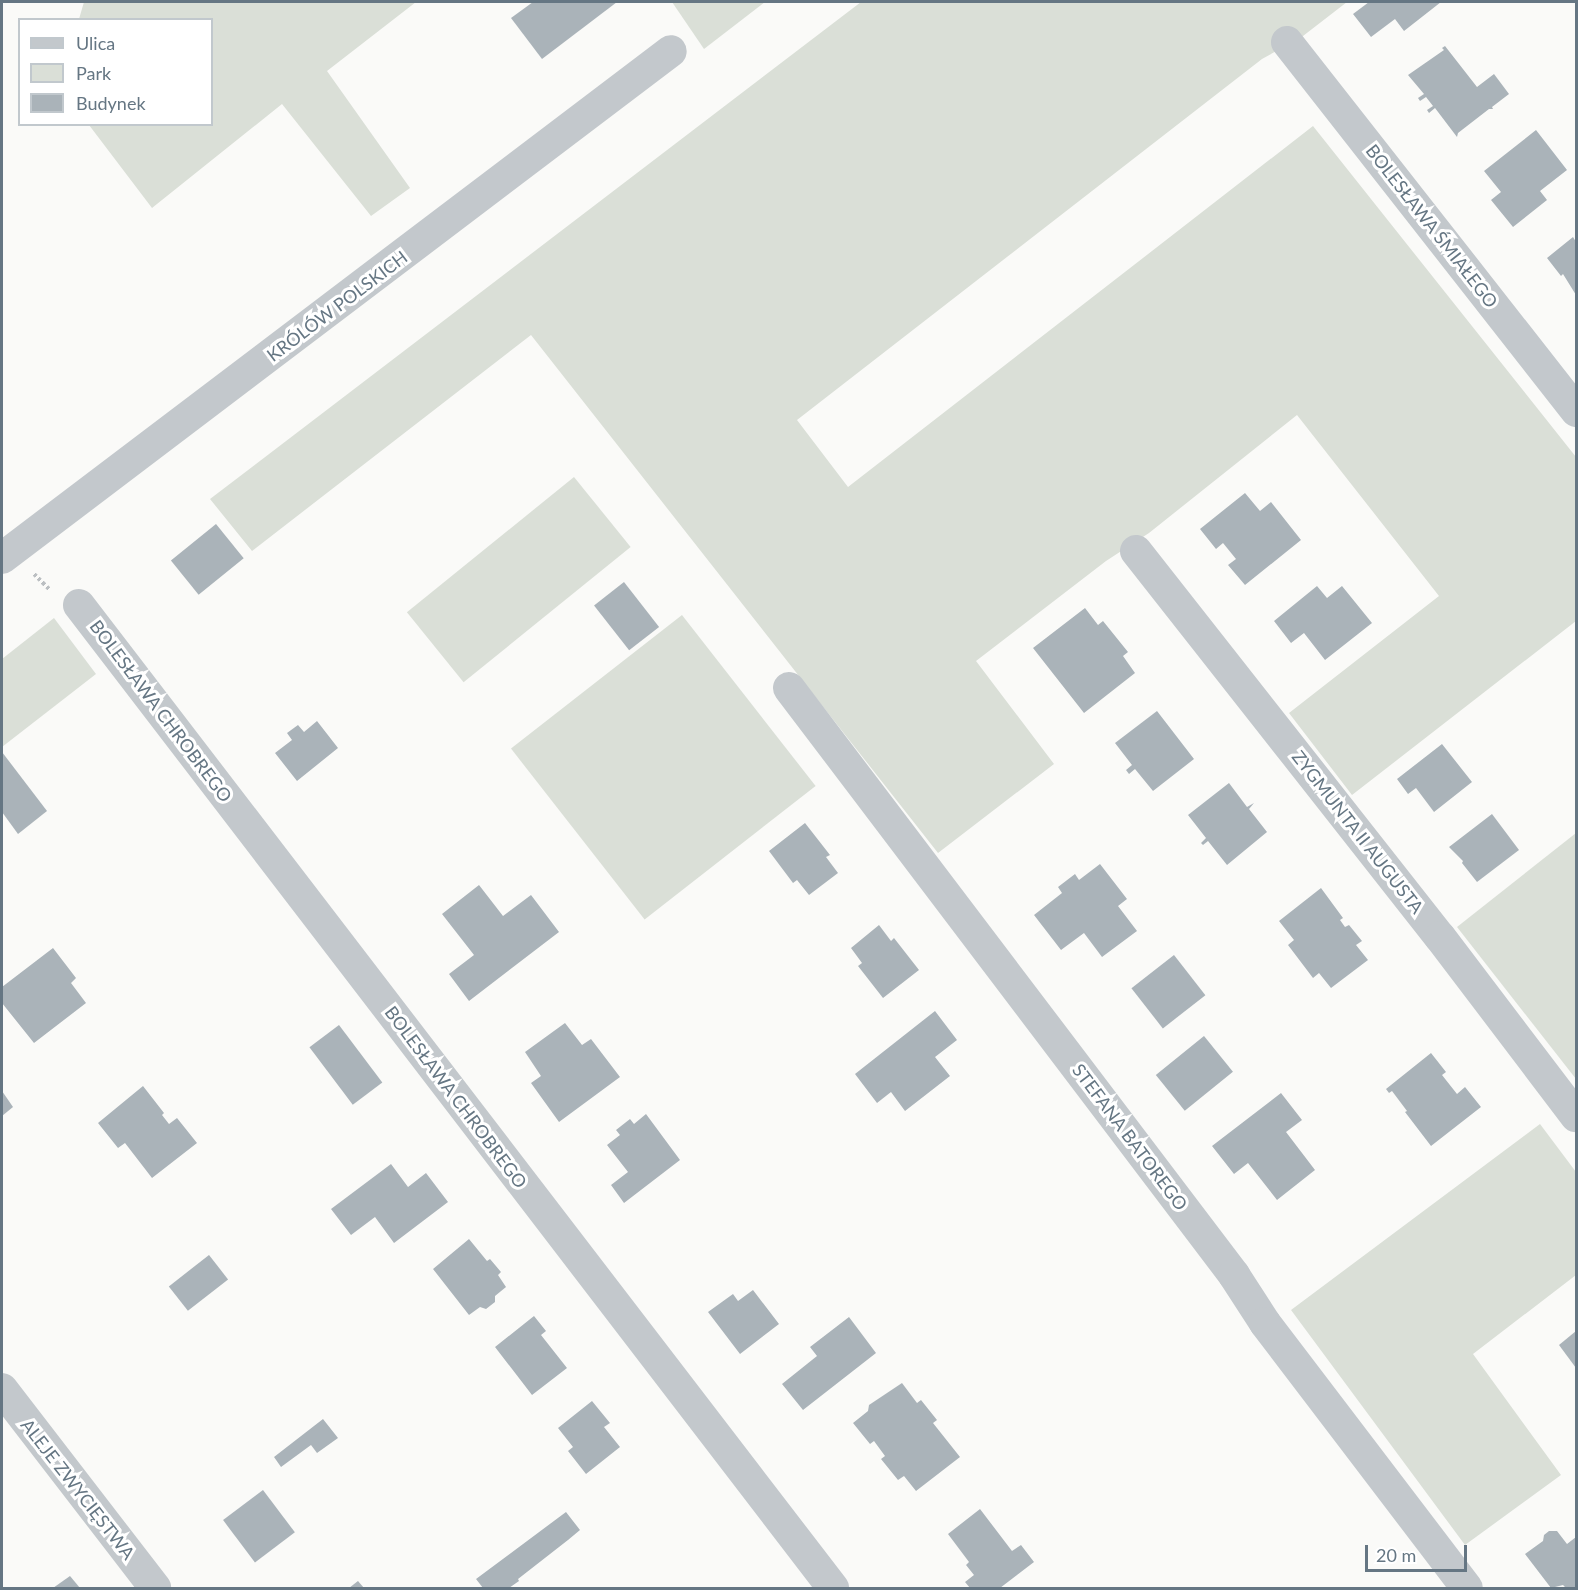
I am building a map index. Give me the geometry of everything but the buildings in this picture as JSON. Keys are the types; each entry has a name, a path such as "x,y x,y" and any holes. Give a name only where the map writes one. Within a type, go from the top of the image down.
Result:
{"street":[{"name":"BOLESŁAWA ŚMIAŁEGO","path":"1287,42 1576,411"},
{"name":"KRÓLÓW POLSKICH","path":"6,554 436,232 671,51"},
{"name":"ZYGMUNTA II AUGUSTA","path":"1136,550 1433,928 1576,1116"},
{"name":"BOLESŁAWA CHROBREGO","path":"79,605 833,1588"},
{"name":"STEFANA BATOREGO","path":"789,688 1234,1275 1265,1323 1467,1588"},
{"name":"ALEJE ZWYCIĘSTWA","path":"2,1389 155,1588"}],"path":[{"path":"6,554 70,610 79,605"}],"green space":[{"path":"84,2 416,2 327,71 410,188 371,216 282,104 152,208 90,126 213,126 213,18 79,18"},
{"path":"672,2 765,2 704,49"},
{"path":"861,2 1347,2 1303,36 1262,59 797,420 848,487 1313,126 1576,457 1576,621 1352,795 1289,713 1439,596 1297,415 1149,533 1106,561 976,661 1054,764 938,853 531,335 252,551 210,499"},
{"path":"574,477 631,547 464,682 407,612"},
{"path":"682,615 816,786 645,920 511,749"},
{"path":"54,618 96,674 2,747 2,659"},
{"path":"1576,833 1576,1079 1457,927"},
{"path":"1540,1124 1576,1172 1576,1275 1473,1354 1561,1475 1465,1545 1291,1310"}]}
